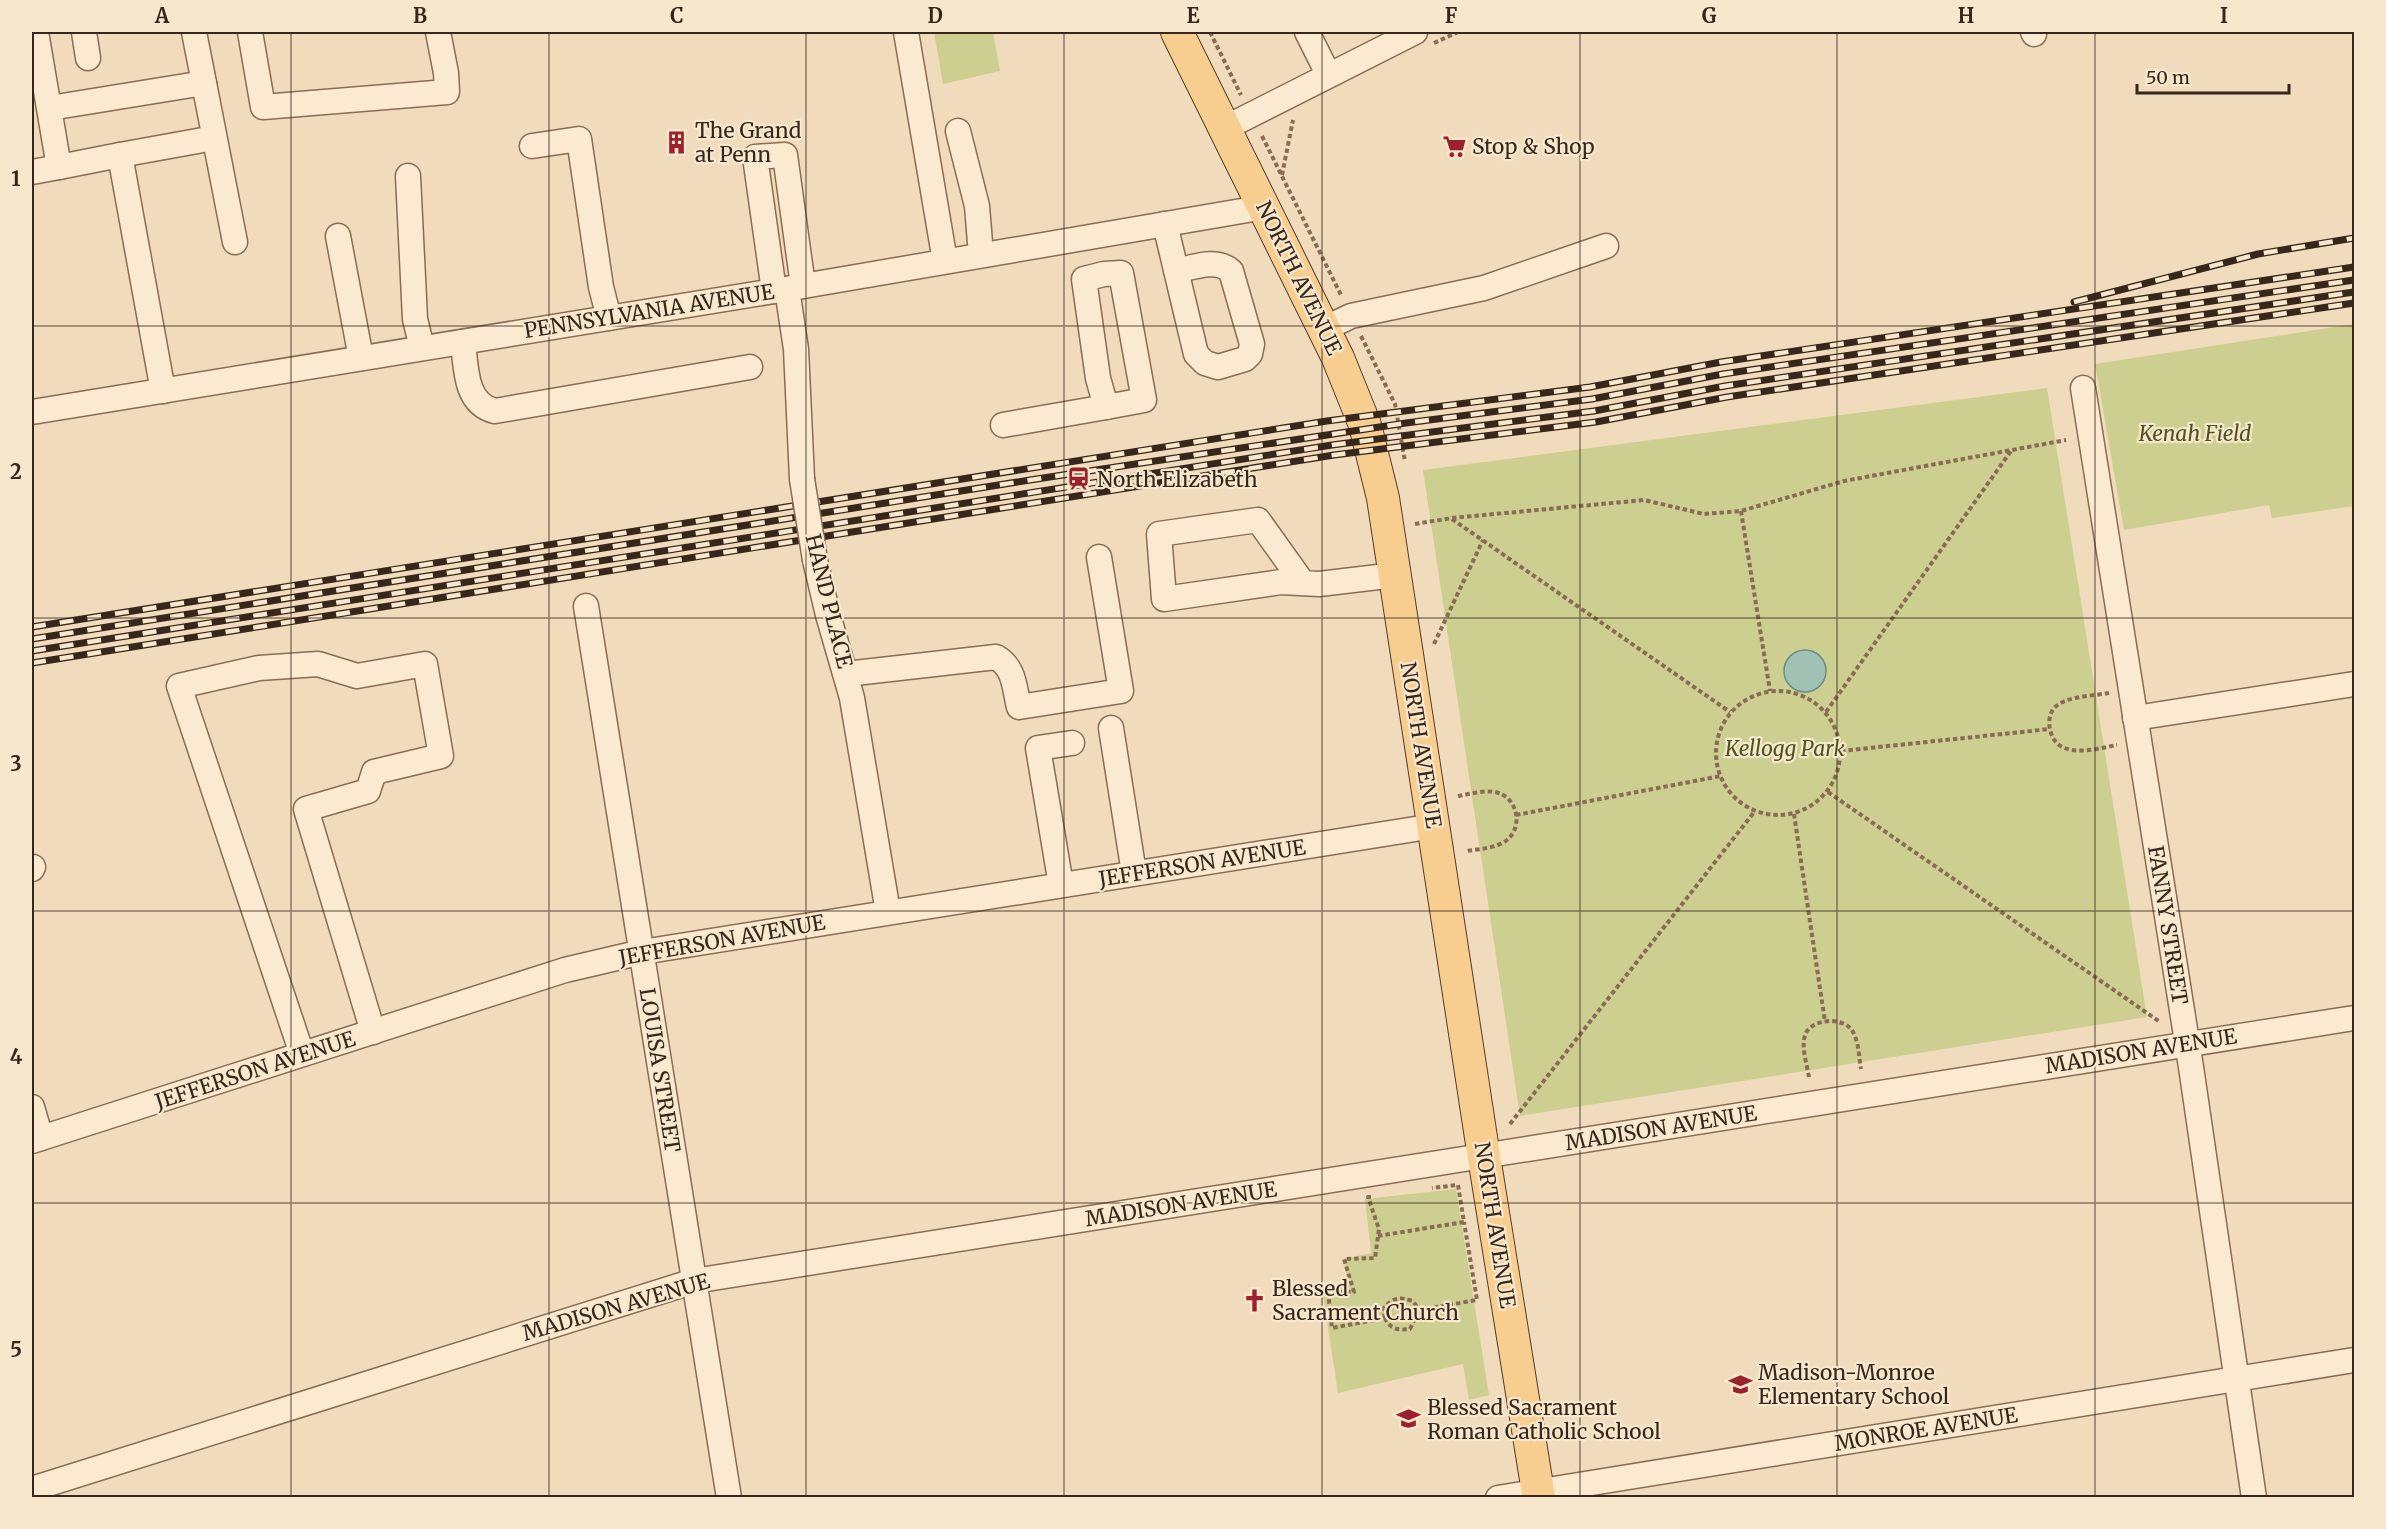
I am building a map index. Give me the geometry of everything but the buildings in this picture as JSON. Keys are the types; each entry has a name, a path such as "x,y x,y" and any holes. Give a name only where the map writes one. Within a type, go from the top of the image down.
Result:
{"main road":[{"name":"NORTH AVENUE","path":"1177,32 1324,329 1365,425 1383,498 1484,1157 1539,1494"}],"street":[{"path":"36,32 59,167"},
{"path":"84,32 88,58"},
{"path":"194,32 235,242"},
{"path":"250,32 263,107 447,92 446,73 438,32"},
{"path":"906,32 945,261"},
{"path":"1307,32 1328,74"},
{"path":"1225,128 1414,32"},
{"path":"50,108 204,84"},
{"path":"958,132 977,206 981,255"},
{"path":"32,172 214,138"},
{"path":"532,146 579,139 601,287 609,318"},
{"path":"120,155 163,391"},
{"path":"408,176 415,319 422,348"},
{"name":"PENNSYLVANIA AVENUE","path":"32,412 609,318 1265,207"},
{"path":"1165,224 1176,271"},
{"path":"1098,235 1104,274"},
{"path":"338,236 361,358"},
{"path":"1324,329 1351,316 1484,288 1606,246"},
{"path":"1003,426 1144,400 1120,273 1084,279 1098,378 1106,407"},
{"name":"HAND PLACE","path":"788,288 796,349 802,479 825,606 852,698 888,912"},
{"path":"463,342 473,396 484,408 495,411 750,367"},
{"name":"FANNY STREET","path":"2083,388 2187,1043 2254,1497"},
{"path":"1303,583 1258,520 1159,534 1164,599 1281,582 1319,584 1395,575"},
{"path":"846,674 996,657 1006,663 1012,674 1018,707 1121,691 1099,557"},
{"name":"LOUISA STREET","path":"586,606 729,1497"},
{"path":"302,1054 179,686 259,668 318,664 357,676 425,664 441,756 374,772 368,790 306,809 373,1032"},
{"path":"2135,718 2355,684"},
{"path":"1111,728 1134,873"},
{"path":"1061,885 1038,748 1072,743"},
{"name":"JEFFERSON AVENUE","path":"36,1140 565,970 642,952 1434,826"},
{"name":"MADISON AVENUE","path":"32,1489 694,1281 2355,1018"},
{"path":"32,1107 36,1140"},
{"name":"MONROE AVENUE","path":"1498,1497 1539,1494 2355,1360"}],"path":[{"path":"1282,177 1293,120"},
{"path":"1415,524 1452,518 1644,500 1704,514 1741,511 1844,481 2066,440"},
{"path":"1826,712 2011,450"},
{"path":"1741,511 1770,691"},
{"path":"1452,518 1730,712"},
{"path":"1434,644 1483,540"},
{"path":"1770,691 1788,691 1809,698 1826,712 1837,730 1841,751 1838,772 1828,792 1812,806 1794,814 1774,816 1755,811 1738,801 1725,786 1717,768 1715,748 1720,729 1730,712 1747,698 1770,691"},
{"path":"2109,693 2071,700 2056,706 2051,713 2050,729 2054,739 2070,750 2085,751 2117,746"},
{"path":"1841,751 2050,729"},
{"path":"1516,814 1721,776"},
{"path":"1458,796 1494,792 1508,799 1516,814 1514,831 1505,841 1467,851"},
{"path":"1828,792 2160,1022"},
{"path":"1510,1124 1755,811"},
{"path":"1794,814 1825,1022"},
{"path":"1809,1077 1804,1048 1806,1032 1825,1022 1842,1022 1853,1030 1861,1070"},
{"path":"1419,1310 1477,1300 1458,1185 1424,1189"},
{"path":"1379,1196 1368,1197 1379,1229 1375,1258 1344,1259 1354,1292 1328,1292 1332,1328 1385,1318"},
{"path":"1378,1236 1464,1222"},
{"path":"1400,1298 1413,1301 1419,1310 1410,1329 1397,1330 1387,1324 1383,1309 1390,1300 1400,1298"}],"green space":[{"path":"934,32 993,32 1000,71 943,84"},
{"name":"Kenah Field","path":"2354,324 2354,506 2272,518 2269,505 2124,530 2095,364"},
{"name":"Kellogg Park","path":"2047,388 2147,1017 1520,1116 1423,470"},
{"path":"1456,1189 1489,1395 1469,1400 1463,1364 1338,1393 1322,1288 1348,1286 1344,1259 1371,1253 1365,1199"}],"shaded area":[{"path":"1805,650 1820,656 1826,671 1820,686 1805,692 1790,686 1784,671 1790,656"}],"railway":[{"path":"2074,302 2258,254 2354,238"},
{"path":"32,627 1327,421 1590,387 1721,362 2354,267"},
{"path":"32,639 1030,480 1406,423 1592,399 1723,374 2354,280"},
{"path":"32,651 1332,445 1594,411 1725,386 2354,292"},
{"path":"32,663 1334,455 1596,422 1727,397 2354,303"}],"place":[{"name":"The Grand at Penn","path":"677,142"},
{"name":"Stop & Shop","path":"1454,146"},
{"name":"North Elizabeth","path":"1079,479"},
{"name":"Blessed Sacrament Church","path":"1254,1300"},
{"name":"Madison-Monroe Elementary School","path":"1740,1384"},
{"name":"Blessed Sacrament Roman Catholic School","path":"1409,1419"}]}
